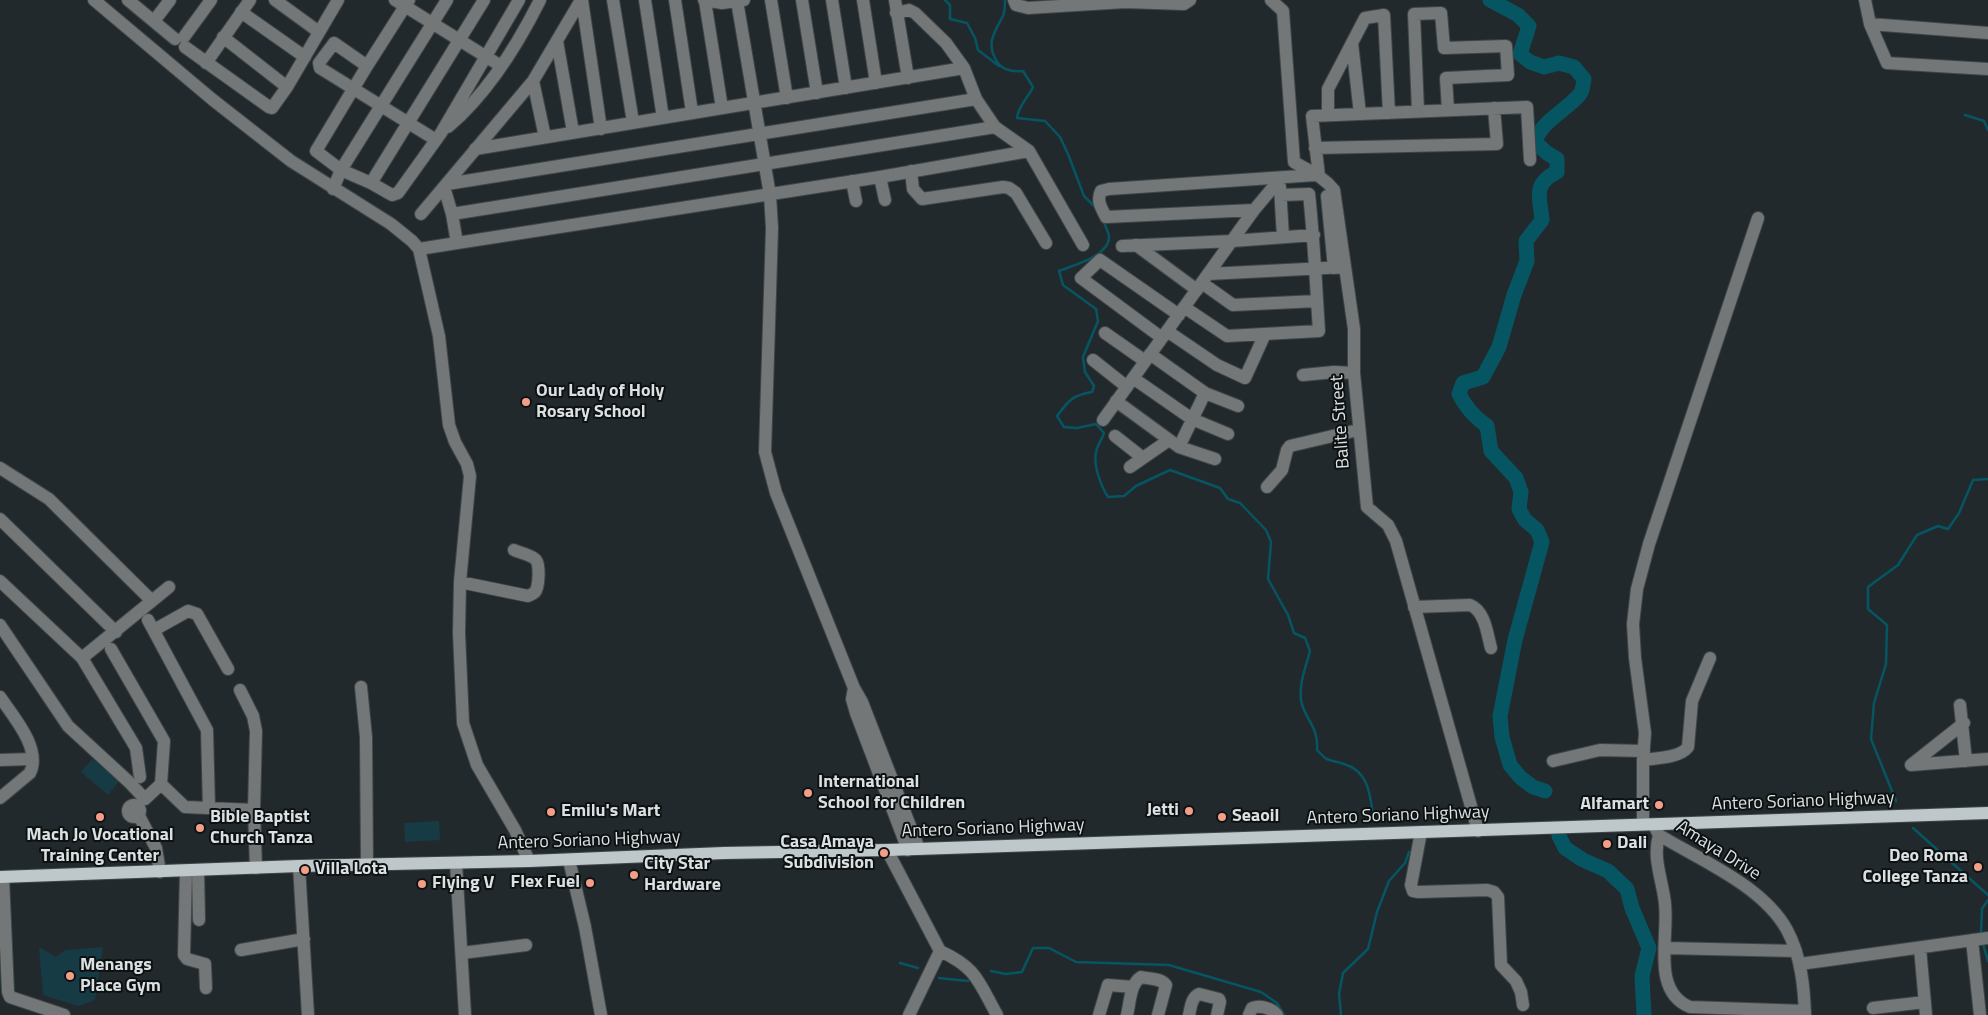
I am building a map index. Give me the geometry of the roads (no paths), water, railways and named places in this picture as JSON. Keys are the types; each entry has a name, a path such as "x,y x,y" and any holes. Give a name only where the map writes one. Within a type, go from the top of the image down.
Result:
{"main road":[{"name":"Antero Soriano Highway","path":"1,877 299,866 568,860 724,853 887,850 1478,831 1643,824 1658,830 1988,813"}],"street":[{"path":"94,0 213,100 291,162 392,224 419,249 438,336 449,425 455,442 467,464 470,476 460,582 458,633 463,723 477,765 515,830 529,861"},
{"path":"129,0 206,63 269,107 275,106 288,86 319,32 332,2"},
{"path":"154,21 170,0"},
{"path":"167,60 211,0"},
{"path":"206,63 250,0"},
{"path":"275,0 319,32"},
{"path":"333,188 342,170 447,0"},
{"path":"372,183 484,0"},
{"path":"501,66 484,56 460,40 433,24 404,2 354,90 316,151 342,170 372,183 392,195 398,194 439,136 484,56 519,0"},
{"path":"439,136 465,112 501,66 523,34 540,0"},
{"path":"421,214 534,80 582,0"},
{"path":"582,0 601,128"},
{"path":"613,0 633,122"},
{"path":"645,0 663,118"},
{"path":"675,0 692,112"},
{"path":"722,108 705,0 722,3 740,1 758,134 770,195 772,228 765,452 776,493 854,688 852,699 856,713 913,849"},
{"path":"771,0 787,98"},
{"path":"802,0 817,93"},
{"path":"832,0 846,88"},
{"path":"863,0 876,83"},
{"path":"895,0 908,78"},
{"path":"1014,0 1016,5 1028,8 1125,2 1184,4 1190,0"},
{"path":"1271,0 1283,11 1294,162 1320,176"},
{"path":"1865,0 1870,24 1887,62 1988,69"},
{"path":"896,13 909,10 915,13 946,43 964,68 976,99 995,127 1030,151 1083,245"},
{"path":"241,12 305,57"},
{"path":"1418,112 1414,14 1440,13 1444,48 1506,46 1508,75 1446,78 1448,110"},
{"path":"1389,112 1384,15 1365,18 1328,89 1328,115 1526,106 1530,160"},
{"path":"1870,24 1988,34"},
{"path":"223,37 288,86"},
{"path":"557,41 574,132"},
{"path":"367,66 334,43 319,63 320,68 354,90 410,123 439,136"},
{"path":"1352,43 1360,114"},
{"path":"475,149 964,68"},
{"path":"534,80 545,137"},
{"path":"445,186 976,99"},
{"path":"1315,148 1496,144 1494,108"},
{"name":"Balite Street","path":"1328,115 1312,116 1315,148 1320,176 1334,190 1339,267 1354,329 1354,373 1358,430 1367,507 1392,531 1478,831"},
{"path":"452,214 995,127"},
{"path":"419,249 770,195 1030,151"},
{"path":"911,171 913,189 922,199 1003,187 1009,188 1016,193 1046,243"},
{"path":"1254,210 1106,217 1099,195 1101,191 1109,189 1320,176"},
{"path":"880,177 885,200"},
{"path":"1280,178 1283,237"},
{"path":"1103,420 1254,210 1280,178"},
{"path":"852,181 856,202"},
{"path":"445,186 457,243"},
{"path":"1265,334 1245,378 1217,365 1164,334 1081,278 1100,260 1226,336 1319,331 1314,269 1314,235 1309,194 1281,195"},
{"path":"1643,824 1645,733 1635,658 1633,624 1636,589 1649,544 1758,218"},
{"path":"1122,246 1314,235"},
{"path":"1136,245 1202,282 1233,305 1317,301"},
{"path":"1202,282 1339,267"},
{"path":"1105,333 1205,393 1238,406"},
{"path":"1093,360 1192,419 1228,434"},
{"path":"1303,376 1334,372 1354,373"},
{"path":"1130,467 1143,458 1174,443 1192,419 1205,393"},
{"path":"1116,401 1174,443 1215,460"},
{"path":"1267,487 1282,470 1287,450 1290,446 1358,430"},
{"path":"1115,436 1143,458"},
{"path":"0,470 49,499 152,601"},
{"path":"0,519 116,632"},
{"path":"460,582 528,596 534,593 537,588 539,569 537,561 535,558 514,550"},
{"path":"0,581 82,658 136,748 135,779"},
{"path":"82,658 169,587"},
{"path":"1414,607 1470,605 1477,608 1481,614 1491,648"},
{"path":"209,808 207,730 151,625 192,611 197,614 228,669"},
{"path":"0,625 68,726 135,779 147,799 160,872"},
{"path":"111,649 164,741 147,799"},
{"path":"1552,761 1600,750 1643,756 1684,752 1688,747 1692,702 1710,658"},
{"path":"361,687 366,737 367,865"},
{"path":"240,690 255,723 254,810 256,868"},
{"path":"0,698 28,738 32,759 30,773 0,798"},
{"path":"1960,705 1964,724 1966,761"},
{"path":"1964,724 1911,764 1988,759"},
{"path":"0,760 32,759"},
{"path":"147,799 185,807 254,810"},
{"path":"1658,830 1655,853 1665,904 1663,965 1671,991 1680,1003 1690,1007 1805,1013"},
{"name":"Amaya Drive","path":"1658,830 1731,876 1762,900 1786,929 1800,964 1805,1013"},
{"path":"1421,832 1410,885 1412,891 1488,890 1494,892 1498,897 1501,965 1516,981 1521,992 1523,1005"},
{"path":"887,850 940,951 960,960 975,974 997,1015"},
{"path":"568,860 585,927 601,1015"},
{"path":"456,863 465,1015"},
{"path":"299,866 308,1015"},
{"path":"192,871 199,920"},
{"path":"192,871 184,955 187,959 205,964 206,988"},
{"path":"1,877 8,992 10,997 64,1015"},
{"path":"1800,964 1988,938"},
{"path":"241,950 304,939"},
{"path":"1972,940 1980,1015"},
{"path":"462,953 526,945"},
{"path":"1665,948 1796,951"},
{"path":"1873,1008 1926,1008 1920,948"},
{"path":"909,1015 940,951"},
{"path":"1127,1015 1133,987 1138,978 1164,982 1166,986 1158,1015"},
{"path":"1099,1015 1108,985 1133,987"},
{"path":"1189,1015 1192,1000 1194,996 1199,994 1219,999 1218,1015"},
{"path":"1249,1015 1252,1008 1256,1006 1270,1009 1277,1015"}],"waterway":[{"path":"945,0 950,5 950,19 967,23 975,38 978,50 999,66"},
{"path":"1005,0 1004,14 992,39 992,50 1000,66 1009,70 1023,71 1033,87 1021,106 1017,118 1045,121 1060,137 1084,196 1095,207"},
{"path":"1490,0 1518,15 1529,26 1520,54 1530,62 1544,67 1559,63 1574,67 1584,79 1580,94 1548,122 1535,142 1557,159 1557,172 1544,181 1539,192 1542,220 1526,241 1527,261 1514,295 1499,347 1483,377 1463,383 1459,394 1471,412 1487,426 1491,451 1516,478 1521,492 1519,509 1525,520 1537,530 1542,542 1515,640 1500,716 1502,737 1510,765 1521,778 1533,787 1545,791"},
{"path":"1965,115 1984,121 1988,130"},
{"path":"1103,220 1109,236 1108,243 1104,249 1082,263 1059,271 1063,285 1096,309 1098,321 1083,357 1085,372 1094,386 1092,392 1072,399 1057,416 1064,427 1077,428 1096,424 1104,433 1095,457 1100,481 1108,497 1124,496 1136,486 1170,470 1220,488 1228,499 1240,503 1266,530 1271,542 1268,579 1288,615 1294,633 1305,638 1310,651 1302,681 1301,700 1316,735 1317,750 1327,759 1352,767 1363,777 1369,791 1373,815"},
{"path":"1896,801 1871,739 1874,703 1886,664 1887,625 1868,609 1868,587 1898,565 1917,535 1938,526 1948,529 1959,513 1973,480 1988,479"},
{"path":"1913,828 1988,895"},
{"path":"1559,836 1565,848 1583,860 1608,871 1627,889 1632,908 1649,948 1642,976 1644,1015"},
{"path":"1341,1015 1339,994 1343,973 1368,949 1377,912 1389,881 1405,863 1409,852"},
{"path":"1981,933 1982,909 1988,900"},
{"path":"1983,944 1988,961"},
{"path":"991,971 1006,974 1022,972 1033,948 1049,948 1076,962 1169,965 1261,992 1277,1003 1284,1015"},
{"path":"900,963 918,968"},
{"path":"939,978 968,981"}],"place":[{"name":"Our Lady of Holy Rosary School","path":"526,402"},
{"name":"International School for Children","path":"808,793"},
{"name":"Alfamart","path":"1659,805"},
{"name":"Jetti","path":"1189,811"},
{"name":"Emilu's Mart","path":"551,812"},
{"name":"Mach Jo Vocational Training Center","path":"100,817"},
{"name":"Seaoil","path":"1222,817"},
{"name":"Bible Baptist Church Tanza","path":"200,828"},
{"name":"Dali","path":"1607,844"},
{"name":"Casa Amaya Subdivision","path":"884,853"},
{"name":"Deo Roma College Tanza","path":"1978,867"},
{"name":"Villa Lota","path":"305,870"},
{"name":"City Star Hardware","path":"634,875"},
{"name":"Flex Fuel","path":"590,883"},
{"name":"Flying V","path":"422,884"},
{"name":"Menangs Place Gym","path":"70,976"}]}
